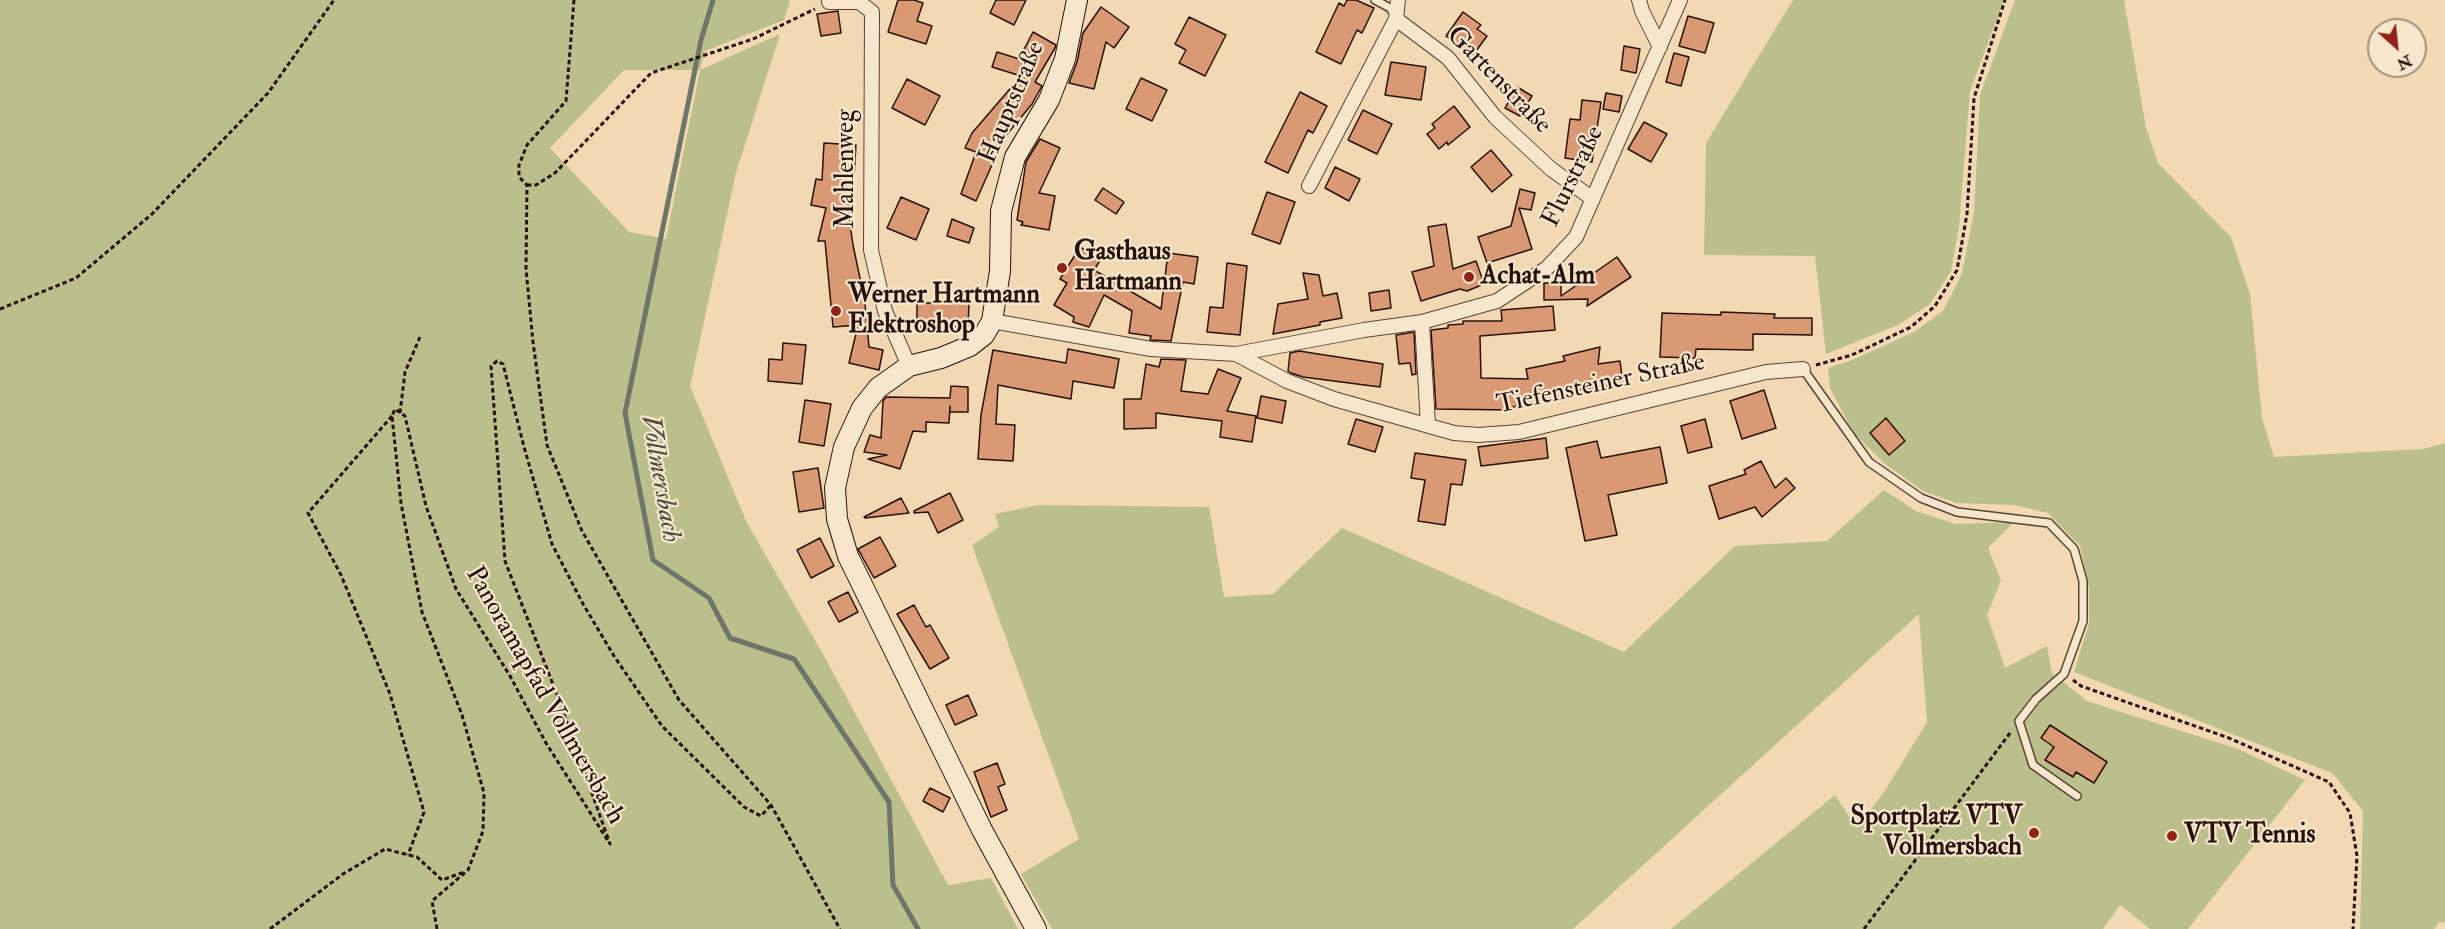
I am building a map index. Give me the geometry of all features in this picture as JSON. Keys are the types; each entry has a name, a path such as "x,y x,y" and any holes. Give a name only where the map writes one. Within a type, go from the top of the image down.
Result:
{"main road":[{"name":"Hauptstraße","path":"992,321 1000,271 1000,211 1015,157 1049,100 1065,59 1077,0"},
{"path":"992,321 984,335 970,346 941,358 909,366 878,388 862,408 844,447 835,488 837,519 848,556 982,830 1036,929"}],"street":[{"path":"1309,186 1396,19 1398,0"},
{"path":"1639,0 1660,47"},
{"name":"Flurstraße","path":"1236,354 1364,330 1422,322 1497,301 1547,268 1576,237 1680,0"},
{"name":"Mahlenweg","path":"829,2 859,2 872,12 871,250 885,311 909,366"},
{"name":"Gartenstraße","path":"1396,19 1448,58 1495,117 1551,169 1593,200"},
{"name":"Tiefensteiner Straße","path":"992,321 1151,349 1236,354 1287,381 1334,399 1454,433 1478,435 1519,432 1766,372 1803,369"},
{"path":"1422,322 1428,426"}],"lane":[{"path":"1376,0 1390,8 1396,19"},
{"path":"1803,369 1869,462 1920,498 1957,512 2049,523 2074,549 2083,581 2083,621 2064,674 2036,699 2019,722 2033,765 2077,796"}],"path":[{"path":"0,309 76,278 152,214 268,93 334,0"},
{"path":"574,0 566,101 527,145 519,165 519,177 527,185 536,185 555,173 651,73 753,39 829,2"},
{"path":"1803,369 1852,355 1911,327 1935,306 1957,270 1967,214 1974,98 2005,0"},
{"path":"527,185 526,269 547,445 582,531 679,700 771,805 840,929"},
{"path":"408,855 424,812 390,694 341,575 308,513 395,410 400,413 405,372 420,336"},
{"name":"Panoramapfad Vollmersbach","path":"400,413 405,416 426,506 456,589 510,676 546,743 610,844 556,692 505,561 491,366 497,361 503,364 552,544 583,604 614,656 662,726 744,807 761,816 771,805"},
{"path":"392,416 401,503 422,612 462,715 484,793 483,831 468,870 432,901 437,929"},
{"path":"2064,674 2081,686 2229,738 2329,782 2350,813 2352,824 2357,856 2353,929"},
{"path":"1864,929 2019,722"},
{"path":"270,929 343,874 385,849 417,857 442,880 468,870"}],"green space":[{"path":"0,0 790,0 784,20 705,51 700,70 780,34 736,173 690,386 747,523 823,654 948,885 991,878 1018,929 0,929","holes":["624,70 700,70 666,239 629,232 550,148"]},
{"path":"1793,0 2004,0 1970,91 1959,227 1951,271 1930,304 1898,325 1826,354 1815,256 1704,255 1706,143"},
{"path":"2015,0 2124,0 2146,128 2158,163 2231,237 2250,294 2262,418 2274,457 2423,449 2445,443 2445,922 2439,923 2434,929 2360,929 2363,811 2332,773 2074,672 2089,623 2089,588 2080,546 2048,513 2014,505 1956,503 1923,491 1885,464 1853,432 1830,388 1828,368 1852,360 1914,332 1943,311 1962,274 1974,212 1980,95"},
{"path":"1884,490 1916,511 1956,524 2014,522 1988,548 2001,581 1987,615 2005,668 2047,646 2052,673 2087,701 2238,749 2305,780 2188,929 2150,929 2120,905 2103,929 1671,929 1835,795 1857,828 1884,792 1927,722 1919,614 1573,929 1052,929 1021,874 1079,839 972,545 999,527 995,514 1039,505 1209,507 1224,597 1273,594 1342,528 1624,652 1735,546 1827,541"}],"building":[{"path":"898,0 914,0 923,3 917,21 932,26 926,44 888,32"},
{"path":"996,0 1026,0 1014,25 990,13"},
{"path":"1347,0 1356,0 1374,8 1362,33 1357,30 1341,64 1316,52 1339,3 1344,6"},
{"path":"1101,7 1129,27 1114,48 1106,42 1094,89 1069,83 1077,62 1083,33"},
{"path":"838,11 841,33 821,36 817,14"},
{"path":"1463,12 1481,25 1477,29 1487,36 1473,55 1446,36"},
{"path":"1688,16 1714,23 1705,53 1679,46"},
{"path":"1189,17 1226,35 1205,76 1179,63 1186,50 1175,44"},
{"path":"1033,32 1056,45 1055,48 1035,82 1042,86 1032,104 989,156 995,158 976,201 961,194 976,152 965,148 972,133 1021,76 992,67 997,52 1019,59"},
{"path":"1624,46 1640,49 1636,73 1621,70"},
{"path":"1674,53 1689,57 1681,86 1666,82"},
{"path":"1391,62 1426,67 1421,100 1385,95"},
{"path":"1141,78 1167,90 1152,121 1126,109"},
{"path":"907,79 940,96 925,125 892,108"},
{"path":"1517,87 1532,96 1520,116 1505,108"},
{"path":"1300,92 1327,106 1313,133 1308,130 1288,173 1265,162"},
{"path":"1606,93 1622,96 1619,112 1603,109"},
{"path":"1582,100 1601,102 1592,162 1565,158 1570,119 1580,120"},
{"path":"1454,106 1470,127 1448,145 1447,142 1439,149 1427,134 1435,128 1432,124"},
{"path":"1363,110 1392,124 1377,154 1348,140"},
{"path":"1644,122 1667,134 1651,162 1628,149"},
{"path":"1040,139 1060,148 1039,193 1055,196 1049,230 1021,225 1023,222 1017,220 1026,162"},
{"path":"824,143 856,145 854,176 848,210 853,245 861,283 863,283 869,347 883,350 879,370 849,363 858,325 833,327 825,241 818,241 826,208 811,205 816,179 822,180"},
{"path":"1491,150 1512,175 1492,192 1471,167"},
{"path":"1335,167 1360,179 1349,201 1325,188"},
{"path":"1103,188 1124,202 1116,214 1095,200"},
{"path":"1520,189 1535,193 1531,210 1519,208 1532,249 1487,263 1478,237 1511,226"},
{"path":"1267,192 1295,202 1280,244 1252,234"},
{"path":"901,197 929,209 916,240 887,228"},
{"path":"952,219 974,228 969,243 947,236"},
{"path":"1446,224 1453,269 1476,261 1484,284 1467,291 1460,289 1421,301 1412,272 1434,266 1428,227"},
{"path":"1080,247 1101,259 1094,270 1161,309 1168,253 1198,257 1194,284 1183,282 1171,341 1150,340 1151,336 1129,333 1132,311 1104,295 1089,327 1073,322 1074,317 1054,305 1067,283 1060,279"},
{"path":"1617,257 1631,277 1587,306 1588,299 1544,300 1544,283 1561,283 1561,296"},
{"path":"1227,263 1247,266 1240,335 1207,332 1210,307 1223,308"},
{"path":"1303,273 1319,275 1323,296 1337,293 1342,318 1320,322 1320,325 1273,334 1278,304 1308,299"},
{"path":"1389,290 1391,308 1371,311 1369,293"},
{"path":"917,303 969,303 968,327 917,327"},
{"path":"1553,306 1555,330 1480,336 1481,378 1528,379 1526,369 1565,361 1563,356 1600,347 1598,364 1620,361 1623,384 1571,391 1572,395 1513,407 1513,410 1436,409 1431,330 1463,324 1463,321 1502,321 1501,310"},
{"path":"1721,312 1775,314 1774,318 1812,318 1812,335 1753,334 1753,350 1696,349 1695,358 1660,357 1662,313 1721,315"},
{"path":"1414,332 1416,374 1412,375 1410,363 1399,364 1396,335"},
{"path":"783,343 806,345 802,384 768,381 769,359 782,360"},
{"path":"1068,349 1119,359 1114,388 1073,381 1071,399 998,385 996,424 1015,425 1013,461 978,459 981,415 993,350 1066,363"},
{"path":"1299,351 1383,364 1380,387 1303,377 1291,373 1288,371 1290,353"},
{"path":"1161,359 1186,360 1181,391 1208,394 1218,369 1241,378 1227,411 1256,416 1252,442 1220,437 1222,421 1156,413 1156,428 1124,429 1124,399 1141,399 1146,364 1159,367"},
{"path":"951,386 968,387 968,412 950,412 950,406 949,423 926,422 926,432 913,431 900,469 868,459 887,455 864,452 870,435 881,438 883,401 886,397 950,398"},
{"path":"1764,390 1776,428 1742,439 1730,401"},
{"path":"1261,396 1286,401 1282,423 1257,418"},
{"path":"805,400 831,404 824,446 799,442"},
{"path":"1886,418 1905,441 1889,455 1870,433"},
{"path":"1356,419 1383,427 1375,452 1348,444"},
{"path":"1705,419 1712,447 1688,453 1681,426"},
{"path":"1546,438 1548,458 1481,466 1478,447"},
{"path":"1597,441 1601,458 1660,447 1667,483 1608,495 1617,535 1585,541 1566,448"},
{"path":"1415,453 1466,460 1462,485 1451,484 1445,525 1418,521 1425,480 1411,478"},
{"path":"1761,461 1775,488 1786,478 1795,488 1762,517 1755,507 1719,519 1709,486 1746,474 1744,470"},
{"path":"818,468 824,508 799,512 793,472"},
{"path":"950,493 963,520 938,533 928,512 914,513 914,511"},
{"path":"901,498 909,513 864,517"},
{"path":"880,537 896,566 874,578 858,549"},
{"path":"820,538 834,566 811,578 797,550"},
{"path":"848,592 858,612 839,622 828,602"},
{"path":"914,605 926,627 930,625 949,658 930,669 897,614"},
{"path":"968,695 977,715 955,725 946,705"},
{"path":"2050,725 2107,762 2094,783 2076,772 2073,777 2045,760 2054,747 2041,738"},
{"path":"997,763 1005,784 998,787 1007,810 991,817 974,772"},
{"path":"930,788 950,798 943,812 923,801"}],"waterway":[{"name":"Vollmersbach","path":"713,0 701,40 625,413 653,560 709,598 730,638 794,659 889,802 893,885 918,929"}],"place":[{"name":"Gasthaus Hartmann","path":"1062,268"},
{"name":"Achat-Alm","path":"1469,277"},
{"name":"Werner Hartmann Elektroshop","path":"836,311"},
{"name":"Sportplatz VTV Vollmersbach","path":"2034,833"},
{"name":"VTV Tennis","path":"2172,836"}]}
